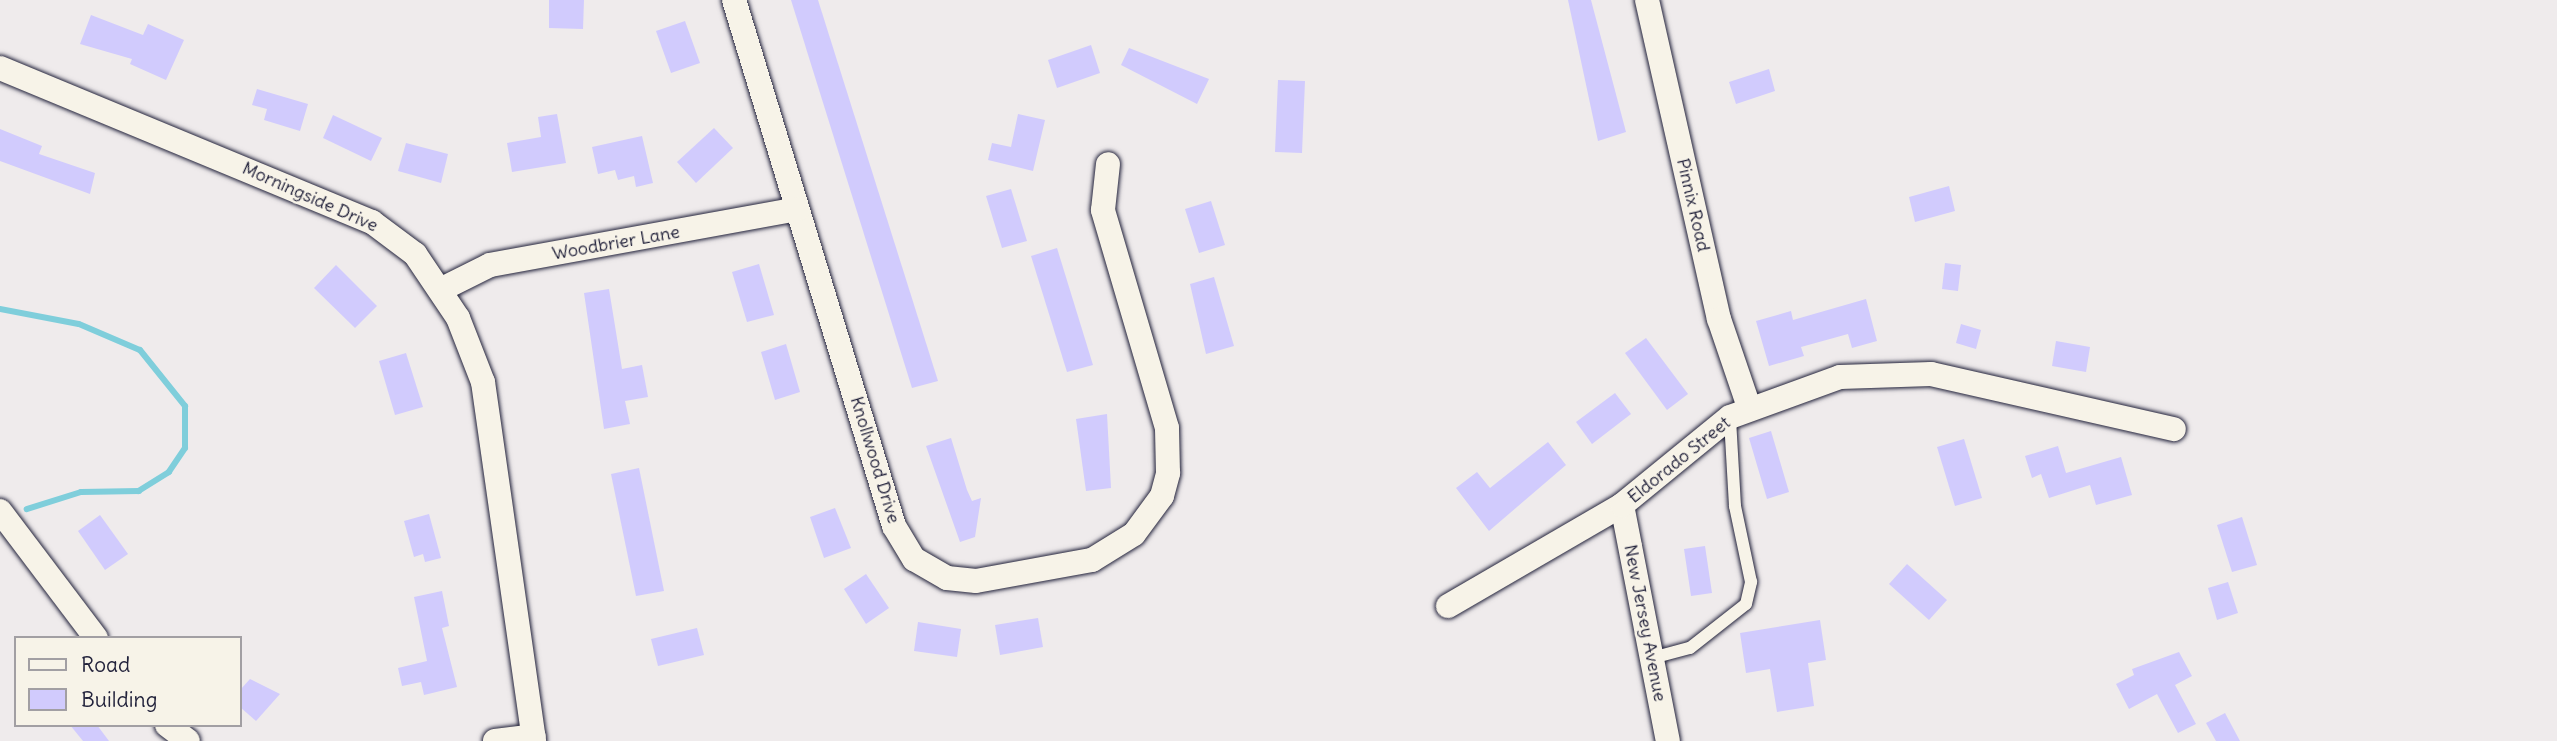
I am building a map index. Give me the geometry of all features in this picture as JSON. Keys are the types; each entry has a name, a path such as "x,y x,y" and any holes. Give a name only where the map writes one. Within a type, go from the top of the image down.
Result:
{"street":[{"name":"Knollwood Drive","path":"734,0 902,544 930,571 976,581 1092,560 1134,534 1161,496 1168,473 1167,428 1103,210 1108,164"},
{"name":"Pinnix Road","path":"1647,0 1739,412"},
{"name":"Morningside Drive","path":"0,68 372,222 415,254 440,290 483,382 534,738"},
{"name":"Woodbrier Lane","path":"440,290 489,265 797,209"},
{"name":"Eldorado Street","path":"1448,606 1622,505 1739,412 1840,377 1901,370 2174,429"},
{"name":"New Jersey Avenue","path":"1622,505 1668,741"},
{"path":"0,512 94,636"},
{"path":"170,727 188,741"},
{"path":"495,741 534,738"}],"lane":[{"path":"1652,658 1690,648 1746,604 1751,582 1735,506 1739,412"}],"building":[{"path":"549,0 584,0 583,29 549,28"},
{"path":"791,0 818,0 938,381 912,388"},
{"path":"1568,0 1591,0 1626,132 1598,141"},
{"path":"91,15 143,35 148,24 184,40 166,80 130,64 132,59 80,44"},
{"path":"685,21 700,63 671,73 656,31"},
{"path":"1091,45 1100,73 1057,88 1048,60"},
{"path":"1129,48 1209,79 1197,104 1121,65"},
{"path":"1769,69 1775,91 1736,104 1729,82"},
{"path":"1278,80 1305,81 1302,153 1275,152"},
{"path":"257,89 308,104 300,131 264,120 267,109 252,105"},
{"path":"557,114 566,163 512,172 507,143 541,137 538,117"},
{"path":"1018,114 1045,120 1033,171 988,160 992,143 1011,147"},
{"path":"333,115 382,138 371,161 323,138"},
{"path":"714,128 733,148 696,183 677,162"},
{"path":"0,129 42,146 39,154 95,173 90,194 0,161"},
{"path":"642,136 653,183 636,187 634,176 618,180 615,170 598,174 592,147"},
{"path":"406,143 448,154 441,183 398,171"},
{"path":"1949,186 1955,211 1915,222 1909,197"},
{"path":"1011,189 1027,241 1002,248 986,196"},
{"path":"1211,201 1225,245 1199,253 1185,209"},
{"path":"1057,248 1093,365 1067,372 1031,256"},
{"path":"1945,263 1961,265 1958,291 1942,289"},
{"path":"759,264 774,315 747,322 732,272"},
{"path":"336,265 377,306 355,328 314,288"},
{"path":"1214,277 1234,346 1206,354 1190,284"},
{"path":"609,289 622,369 642,365 648,397 625,401 630,424 604,429 584,293"},
{"path":"1866,299 1877,341 1852,348 1848,334 1801,347 1804,356 1769,366 1756,321 1791,311 1793,320"},
{"path":"1961,324 1981,330 1976,349 1956,343"},
{"path":"1646,338 1688,394 1667,410 1625,353"},
{"path":"2056,341 2090,347 2086,372 2052,366"},
{"path":"786,344 800,392 775,400 761,352"},
{"path":"406,353 423,407 395,415 379,361"},
{"path":"1615,393 1631,414 1592,444 1576,422"},
{"path":"1107,414 1111,488 1086,491 1076,419"},
{"path":"1771,431 1789,492 1767,499 1749,438"},
{"path":"951,438 972,501 981,498 975,537 960,542 926,446"},
{"path":"1964,439 1982,498 1955,506 1937,447"},
{"path":"1548,442 1566,465 1489,531 1456,488 1477,472 1490,488"},
{"path":"2058,446 2066,473 2121,457 2132,495 2096,505 2090,485 2049,498 2041,474 2032,478 2025,456"},
{"path":"639,468 664,591 636,596 611,474"},
{"path":"835,508 851,548 824,558 810,517"},
{"path":"429,514 441,558 425,562 423,554 414,557 404,521"},
{"path":"100,515 128,554 105,570 78,531"},
{"path":"2242,517 2257,565 2232,572 2217,525"},
{"path":"1705,546 1712,593 1691,596 1684,549"},
{"path":"1907,564 1947,600 1929,620 1889,584"},
{"path":"866,574 889,608 866,624 844,589"},
{"path":"2228,582 2238,613 2217,620 2208,588"},
{"path":"442,591 449,626 442,628 457,687 424,695 421,682 402,686 398,668 427,661 414,597"},
{"path":"1038,618 1043,647 1000,655 995,625"},
{"path":"1820,620 1826,660 1808,663 1814,706 1777,712 1770,669 1746,673 1740,633"},
{"path":"918,622 961,629 957,657 914,651"},
{"path":"697,628 704,655 658,666 651,639"},
{"path":"2179,652 2192,676 2175,685 2196,724 2178,733 2157,694 2129,709 2116,684 2134,675 2132,669"},
{"path":"250,679 280,694 256,721 242,709 242,688"},
{"path":"2225,713 2240,741 2216,741 2206,723"},
{"path":"72,727 98,727 109,741 83,741"}],"waterway":[{"path":"0,309 79,324 140,350 185,406 185,448 169,472 139,491 81,492 27,509"}]}
